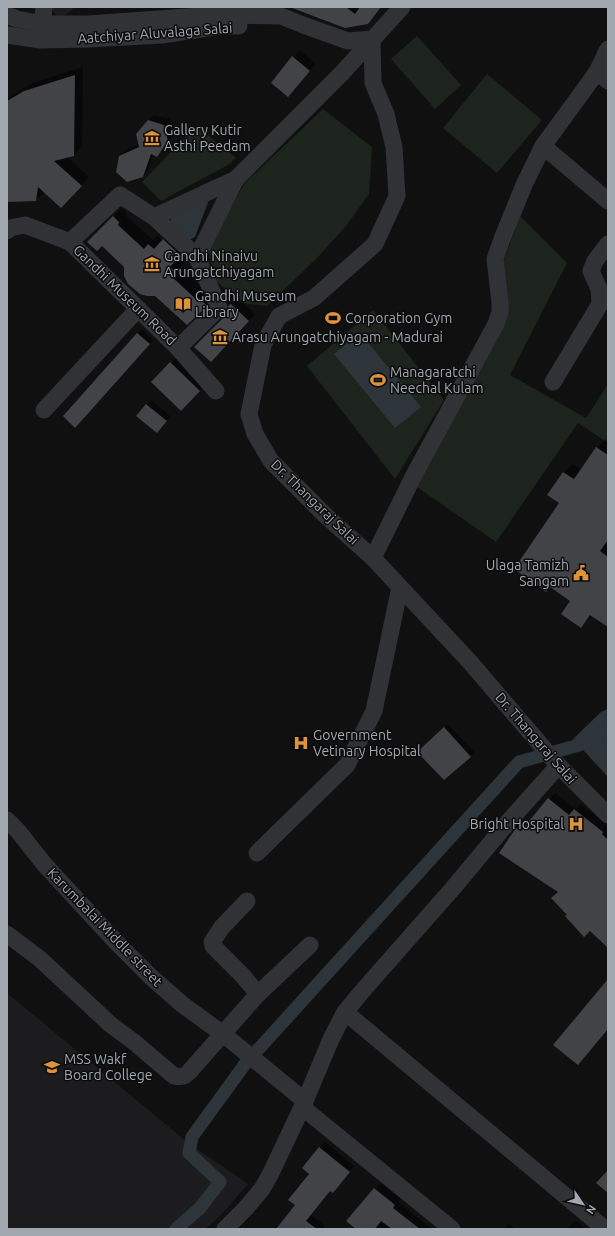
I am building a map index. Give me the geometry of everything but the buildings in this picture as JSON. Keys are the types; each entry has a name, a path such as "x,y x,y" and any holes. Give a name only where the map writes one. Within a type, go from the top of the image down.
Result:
{"street":[{"path":"42,32 44,7"},
{"path":"197,257 236,179 342,73 402,7"},
{"name":"Aatchiyar Aluvalaga Salai","path":"7,15 17,18 42,32"},
{"name":"Aatchiyar Aluvalaga Salai","path":"7,35 42,32 89,39 162,35 220,26 274,28 303,25 348,41 372,39"},
{"name":"Dr. Thangaraj Salai","path":"372,39 373,83 386,114 394,147 397,196 376,244 314,298 280,316 263,345 249,414 255,434 271,461 325,515 373,558 470,662 545,751 608,815"},
{"path":"373,558 414,474 496,324 500,312 500,303 495,260 524,185 543,146 603,77 608,49"},
{"path":"543,146 608,201"},
{"path":"154,217 236,179"},
{"name":"Gandhi Museum Road","path":"120,195 154,217 197,257 219,308 178,348 70,242 120,195"},
{"path":"7,231 10,228 25,225 70,242"},
{"path":"553,382 600,304 599,289 592,271 595,261 608,244"},
{"path":"44,410 138,309"},
{"path":"178,348 216,392"},
{"path":"257,853 347,765 374,711 400,587"},
{"path":"225,1229 246,1208 266,1182 303,1104 331,1039 345,1012 558,765"},
{"name":"Karumbalai Middle street","path":"7,820 18,831 44,864 117,944 151,977 183,1005 223,1034 303,1104 452,1229"},
{"path":"247,901 222,927 212,942 213,946 243,976 258,994"},
{"path":"7,934 40,959 111,1025 134,1042 174,1076 180,1077 184,1076 258,994 310,945"},
{"path":"345,1012 605,1229"}],"shaded area":[{"path":"23,7 75,7 59,20 53,11"},
{"path":"417,36 461,85 435,109 391,59"},
{"path":"487,74 542,120 497,173 443,128"},
{"path":"323,109 372,147 369,194 346,226 319,256 267,306 241,303 214,279 208,247 245,183"},
{"path":"196,126 236,158 228,165 161,201 142,182"},
{"path":"210,197 195,237 189,240 171,225 171,217"},
{"path":"520,216 567,263 510,375 586,418 608,384 608,443 578,423 496,542 417,487 507,315 503,263"},
{"path":"373,310 444,400 395,479 307,366"},
{"name":"Managaratchi Neechal Kulam","path":"360,333 421,407 395,428 334,354"},
{"path":"608,709 608,777 573,739 601,712"},
{"name":"MSS Wakf Board College","path":"7,993 187,1142 248,1184 221,1215 205,1229 7,1229"}],"waterway":[{"path":"176,1229 200,1208 220,1182 189,1153 192,1137 245,1064 519,762 579,745 608,730"}],"place":[{"name":"Gallery Kutir Asthi Peedam","path":"152,138"},
{"name":"Gandhi Ninaivu Arungatchiyagam","path":"152,264"},
{"name":"Gandhi Museum Library","path":"183,304"},
{"name":"Corporation Gym","path":"333,318"},
{"name":"Arasu Arungatchiyagam - Madurai","path":"220,337"},
{"name":"Managaratchi Neechal Kulam","path":"378,380"},
{"name":"Ulaga Tamizh Sangam","path":"581,573"},
{"name":"Government Vetinary Hospital","path":"301,743"},
{"name":"Bright Hospital","path":"576,824"},
{"name":"MSS Wakf Board College","path":"52,1067"}]}
